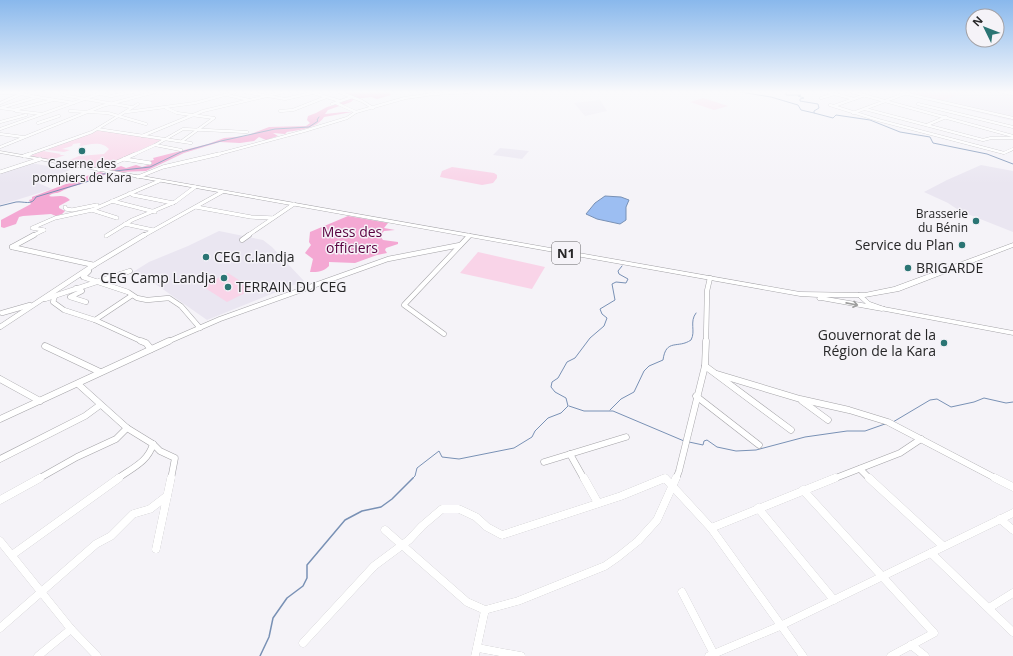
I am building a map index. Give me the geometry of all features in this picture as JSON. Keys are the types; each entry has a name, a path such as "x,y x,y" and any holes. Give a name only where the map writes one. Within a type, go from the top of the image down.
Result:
{"highway":[{"name":"N1","path":"0,152 800,294 862,295 906,287 1013,245"},
{"path":"800,294 882,310"}],"main road":[{"path":"862,295 868,303 882,310 1013,331"},
{"path":"862,295 882,307 943,319"}],"street":[{"path":"0,129 18,123"},
{"path":"0,147 60,123"},
{"path":"24,156 97,129 107,123"},
{"path":"141,123 146,124"},
{"path":"142,136 174,123"},
{"path":"182,140 207,123"},
{"path":"138,176 163,167 215,155 332,123"},
{"path":"889,123 1004,152 1013,149"},
{"path":"919,123 983,140 1013,137"},
{"path":"916,130 933,123"},
{"path":"965,123 1013,137"},
{"path":"996,123 1013,127"},
{"path":"97,129 165,140 182,140 191,143"},
{"path":"99,170 155,145 183,129 246,132"},
{"path":"0,134 22,137"},
{"path":"953,140 963,135"},
{"path":"953,140 961,145"},
{"path":"155,145 181,150"},
{"path":"0,172 40,159"},
{"path":"123,159 150,163"},
{"path":"94,265 12,246 44,230 32,228 55,218 92,210 160,181"},
{"path":"106,236 136,218 155,212 173,203 195,187"},
{"path":"52,296 94,265 222,192"},
{"path":"130,193 133,195 173,203"},
{"path":"112,201 155,212"},
{"path":"242,240 294,204"},
{"path":"65,207 66,209 72,210 102,205"},
{"path":"196,207 250,217 273,218"},
{"path":"92,210 117,218"},
{"path":"125,224 153,230"},
{"path":"444,334 404,305 469,236"},
{"path":"0,420 78,384 100,372 200,328 388,259 460,245"},
{"path":"94,265 83,277 97,280 128,292 131,296 148,301 169,298 181,306 200,328"},
{"path":"2,313 41,301 97,280 130,271"},
{"path":"385,530 467,602 485,610 518,600 605,566 638,541 657,520 679,471 696,396 705,366 707,291 710,278"},
{"path":"76,288 82,291 70,296 86,302"},
{"path":"52,296 54,302 64,310 95,320 146,343 151,349"},
{"path":"95,320 131,296"},
{"path":"0,327 41,301"},
{"path":"45,346 100,372"},
{"path":"705,366 791,430"},
{"path":"717,374 800,399 849,410 891,423 1013,487"},
{"path":"0,379 40,401"},
{"path":"78,384 127,428 160,451 175,458 156,549"},
{"path":"696,396 759,445"},
{"path":"800,399 828,420"},
{"path":"0,459 85,416 100,405"},
{"path":"0,500 77,457 116,439 127,428"},
{"path":"544,462 626,437"},
{"path":"711,528 803,490 900,453 921,439"},
{"path":"12,555 69,515 86,500 144,460 150,454 152,444"},
{"path":"570,454 598,503"},
{"path":"860,469 943,546"},
{"path":"303,643 374,566 403,546 442,509 459,509 476,517 487,527 502,535 598,503 665,478 711,528 803,656"},
{"path":"803,490 934,632 891,656"},
{"path":"0,628 96,544 111,536 134,514 150,509 167,496"},
{"path":"758,508 834,600"},
{"path":"682,592 712,655 780,626 943,546 965,538 1013,513"},
{"path":"1000,519 1013,530"},
{"path":"0,541 71,629 96,656"},
{"path":"931,553 1013,632"},
{"path":"989,608 1013,593"},
{"path":"485,610 476,652 521,656"},
{"path":"38,656 71,629"},
{"path":"912,645 925,656"}],"shaded area":[{"path":"99,130 163,140 100,168 65,162 79,156 104,154 109,149 106,146 99,144 88,144 81,146 79,145 81,144 80,143 73,144 72,146 62,149 70,150 64,152 47,150"},
{"path":"500,148 529,151 522,159 493,155"},
{"path":"43,151 65,155 51,160 30,156"},
{"path":"31,163 70,170 38,183 52,189 0,205 0,173"},
{"path":"981,165 1013,171 1013,232 960,211 948,203 924,192"},
{"path":"452,167 494,173 497,175 497,178 493,183 482,185 440,177 442,171"},
{"name":"CEG Camp Landja","path":"219,231 263,240 272,247 304,281 207,320 144,276 133,272 149,262"},
{"path":"478,252 545,267 532,289 460,273"},
{"name":"TERRAIN DU CEG","path":"228,273 253,289 227,302 202,286"}],"green space":[{"path":"310,123 319,123 313,126 287,132 285,134 273,133 278,136 266,140 259,137 254,141 240,143 220,142 184,153 146,171 118,172 111,170 121,166 126,168 136,165 142,167 151,164 149,161 154,160 153,158 208,144 224,138 246,136 269,127 306,126"},
{"path":"100,172 107,174 95,177 85,183 49,196 62,196 70,200 59,206 59,208 65,211 62,214 56,216 51,214 23,216 19,217 16,224 4,228 1,227 1,220 31,204 29,200 32,199 32,197 66,184 83,181 84,179 80,178"},
{"name":"Mess des officiers","path":"348,216 388,223 384,228 395,230 384,231 380,236 383,240 398,242 398,244 386,248 385,250 387,253 355,263 329,262 329,266 322,271 310,272 313,259 305,253 311,245 309,242 310,232"}],"water":[{"path":"605,196 621,197 629,200 626,207 626,220 620,224 597,219 586,214 595,203"}],"waterway":[{"path":"115,171 150,167 181,152 221,141 275,129 309,127 316,123"},
{"path":"877,123 900,132 930,137 933,143 987,154 1013,164"},
{"path":"0,206 16,202 30,202 36,197 89,181 89,178 96,175 110,173"},
{"path":"260,656 269,637 273,618 287,598 303,586 307,578 307,565 345,520 362,511 381,507 392,499 415,476 417,468 439,451 442,457 459,459 514,448 532,437 535,431 548,418 561,413 568,406 566,398 555,392 551,387 552,382 558,378 567,362 575,358 590,338 604,326 607,318 602,314 600,309 615,300 612,284 616,282 626,283 628,279 619,274 618,271 622,266"},
{"path":"610,410 621,399 634,392 644,371 649,366 663,360 665,353 670,346 686,343 691,340 693,333 693,320 696,313"},
{"path":"893,422 930,400 937,399 951,407 974,402 984,398 1006,403 1013,402"},
{"path":"569,406 584,411 613,411 684,441"},
{"path":"689,442 703,445 704,441 707,440 717,447 736,451 756,450 805,437 847,431 865,431 885,424"}],"place":[{"name":"Caserne des pompiers de Kara","path":"82,151"},
{"name":"Brasserie du Bénin","path":"976,221"},
{"name":"Service du Plan","path":"962,245"},
{"name":"CEG c.landja","path":"206,257"},
{"name":"BRIGARDE","path":"908,268"},
{"name":"CEG Camp Landja","path":"224,278"},
{"name":"TERRAIN DU CEG","path":"228,287"},
{"name":"Gouvernorat de la Région de la Kara","path":"944,343"}]}
